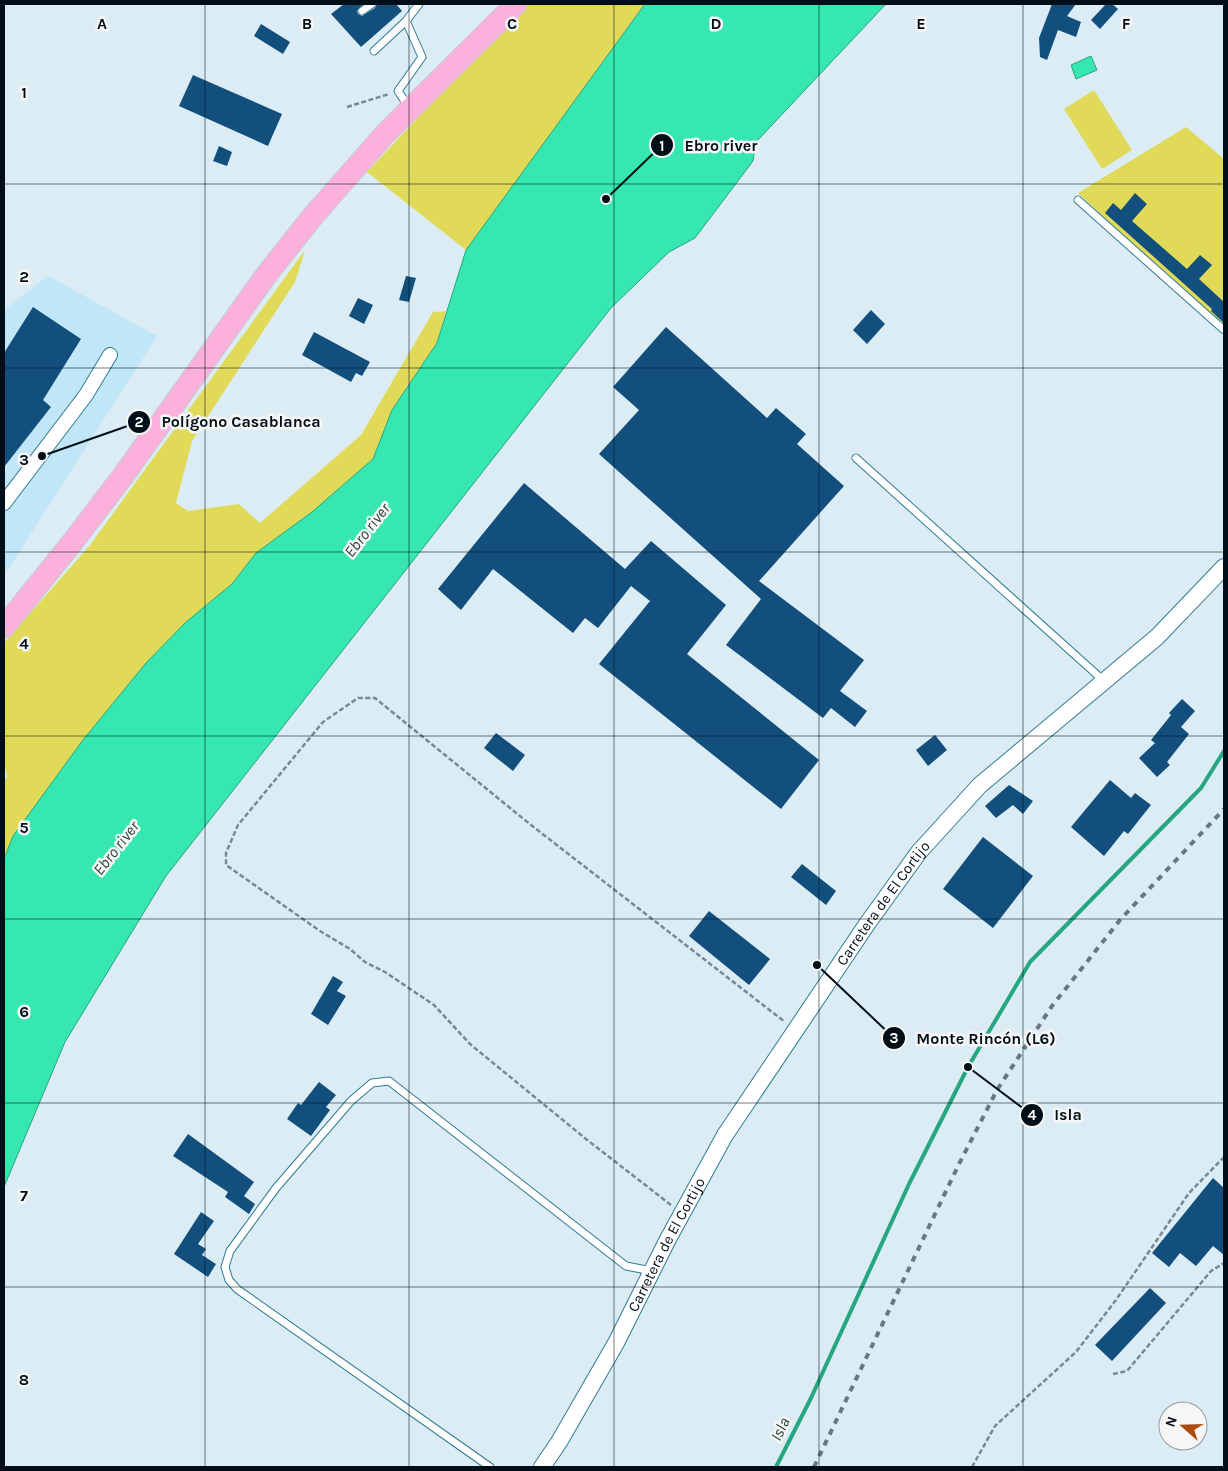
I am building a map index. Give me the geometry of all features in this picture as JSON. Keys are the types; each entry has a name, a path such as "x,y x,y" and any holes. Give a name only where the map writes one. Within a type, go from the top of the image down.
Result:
{"main road":[{"path":"4,627 123,476 267,274 313,216 385,134 516,4"}],"street":[{"path":"4,503 86,395 110,355"},
{"name":"Carretera de El Cortijo","path":"542,1467 559,1442 616,1342 682,1212 725,1135 867,924 919,852 980,785 1157,637 1224,567"}],"lane":[{"path":"362,11 372,4"},
{"path":"374,51 406,21 419,4"},
{"path":"406,21 422,57 398,91 410,108"},
{"path":"1078,200 1224,330"},
{"path":"856,458 1104,682"},
{"path":"490,1467 237,1288 229,1280 225,1267 230,1251 276,1188 351,1101 372,1083 389,1080 626,1266 652,1271"}],"path":[{"path":"347,107 398,91"},
{"path":"682,1212 660,1198 470,1044 434,1005 384,972 365,962 350,949 320,931 226,865 226,853 238,825 323,722 358,698 375,698 531,825 796,1030"},
{"path":"972,1467 995,1426 1076,1352 1116,1300 1189,1193 1224,1157"},
{"path":"1113,1374 1128,1372 1211,1271 1224,1263"}],"shaded area":[{"path":"528,4 645,4 466,250 367,172 470,62"},
{"path":"1094,90 1132,150 1102,169 1064,109"},
{"path":"1186,127 1224,159 1224,330 1078,193"},
{"path":"305,250 295,282 192,441 176,503 188,511 239,504 260,523 361,435 433,312 446,311 437,343 392,410 373,459 312,512 256,553 232,584 186,622 146,663 83,740 13,836 4,859 4,781 7,777 4,762 4,643 90,545"},
{"path":"48,276 157,336 4,576 4,310"}],"water":[{"path":"645,4 886,4 756,142 753,161 695,238 669,252 611,308 166,876 65,1042 4,1187 4,859 13,836 83,740 146,663 186,622 232,584 256,553 312,512 373,459 392,410 437,343 466,250"},
{"path":"1091,56 1097,70 1076,79 1071,65"}],"building":[{"path":"344,4 363,4 357,11 362,16 375,8 377,4 396,4 402,11 361,47 331,14"},
{"path":"1052,4 1076,4 1067,16 1081,22 1076,37 1058,30 1047,60 1040,57 1039,38"},
{"path":"1106,4 1112,4 1118,9 1100,29 1091,20"},
{"path":"261,24 290,42 283,54 254,36"},
{"path":"193,75 282,114 268,146 179,106"},
{"path":"219,146 232,152 227,166 213,161"},
{"path":"1135,193 1147,204 1132,221 1187,269 1200,255 1212,265 1199,279 1224,302 1224,323 1211,311 1212,309 1105,213 1113,203 1121,210"},
{"path":"406,276 416,278 409,302 399,300"},
{"path":"358,298 373,305 364,324 349,316"},
{"path":"33,307 81,339 43,400 51,407 4,467 4,353"},
{"path":"871,310 885,324 867,344 853,330"},
{"path":"666,327 767,418 776,408 806,434 797,444 844,486 759,581 864,660 840,691 867,711 855,727 831,708 823,718 726,645 761,599 599,454 639,410 613,387"},
{"path":"314,332 370,362 362,376 356,373 351,382 302,355"},
{"path":"524,483 625,569 651,541 726,605 687,654 819,760 781,809 599,664 650,601 631,586 598,628 585,618 573,633 493,569 461,610 438,589"},
{"path":"1182,699 1195,711 1181,727 1189,734 1167,762 1170,765 1157,777 1139,758 1155,743 1151,740 1171,715 1169,713"},
{"path":"496,733 525,755 513,771 484,748"},
{"path":"935,735 947,750 928,766 916,750"},
{"path":"1110,780 1131,798 1135,793 1151,805 1128,834 1124,831 1104,856 1071,827"},
{"path":"1009,785 1033,801 1023,814 1013,805 996,818 985,806"},
{"path":"983,837 1033,876 993,928 943,889"},
{"path":"802,864 836,891 826,905 791,877"},
{"path":"709,911 770,959 749,985 689,936"},
{"path":"333,976 343,982 337,991 346,996 328,1025 311,1014"},
{"path":"319,1082 336,1095 326,1107 330,1110 311,1136 287,1119 298,1103 301,1105"},
{"path":"188,1134 254,1182 244,1196 255,1204 249,1214 225,1197 228,1192 173,1156"},
{"path":"1213,1178 1224,1188 1224,1255 1213,1246 1196,1266 1180,1253 1169,1267 1152,1253"},
{"path":"201,1212 214,1221 198,1244 206,1249 202,1255 216,1264 208,1277 174,1254"},
{"path":"1150,1288 1166,1303 1112,1361 1095,1345"}],"waterway":[{"name":"Isla","path":"776,1467 811,1398 909,1184 968,1067 1030,962 1201,788 1224,751"}],"railway":[{"path":"814,1467 959,1164 997,1090 1052,1006 1120,920 1224,809"}],"place":[{"name":"Ebro river","path":"606,199"},
{"name":"Polígono Casablanca","path":"42,456"},
{"name":"Monte Rincón (L6)","path":"817,965"},
{"name":"Isla","path":"968,1067"}]}
